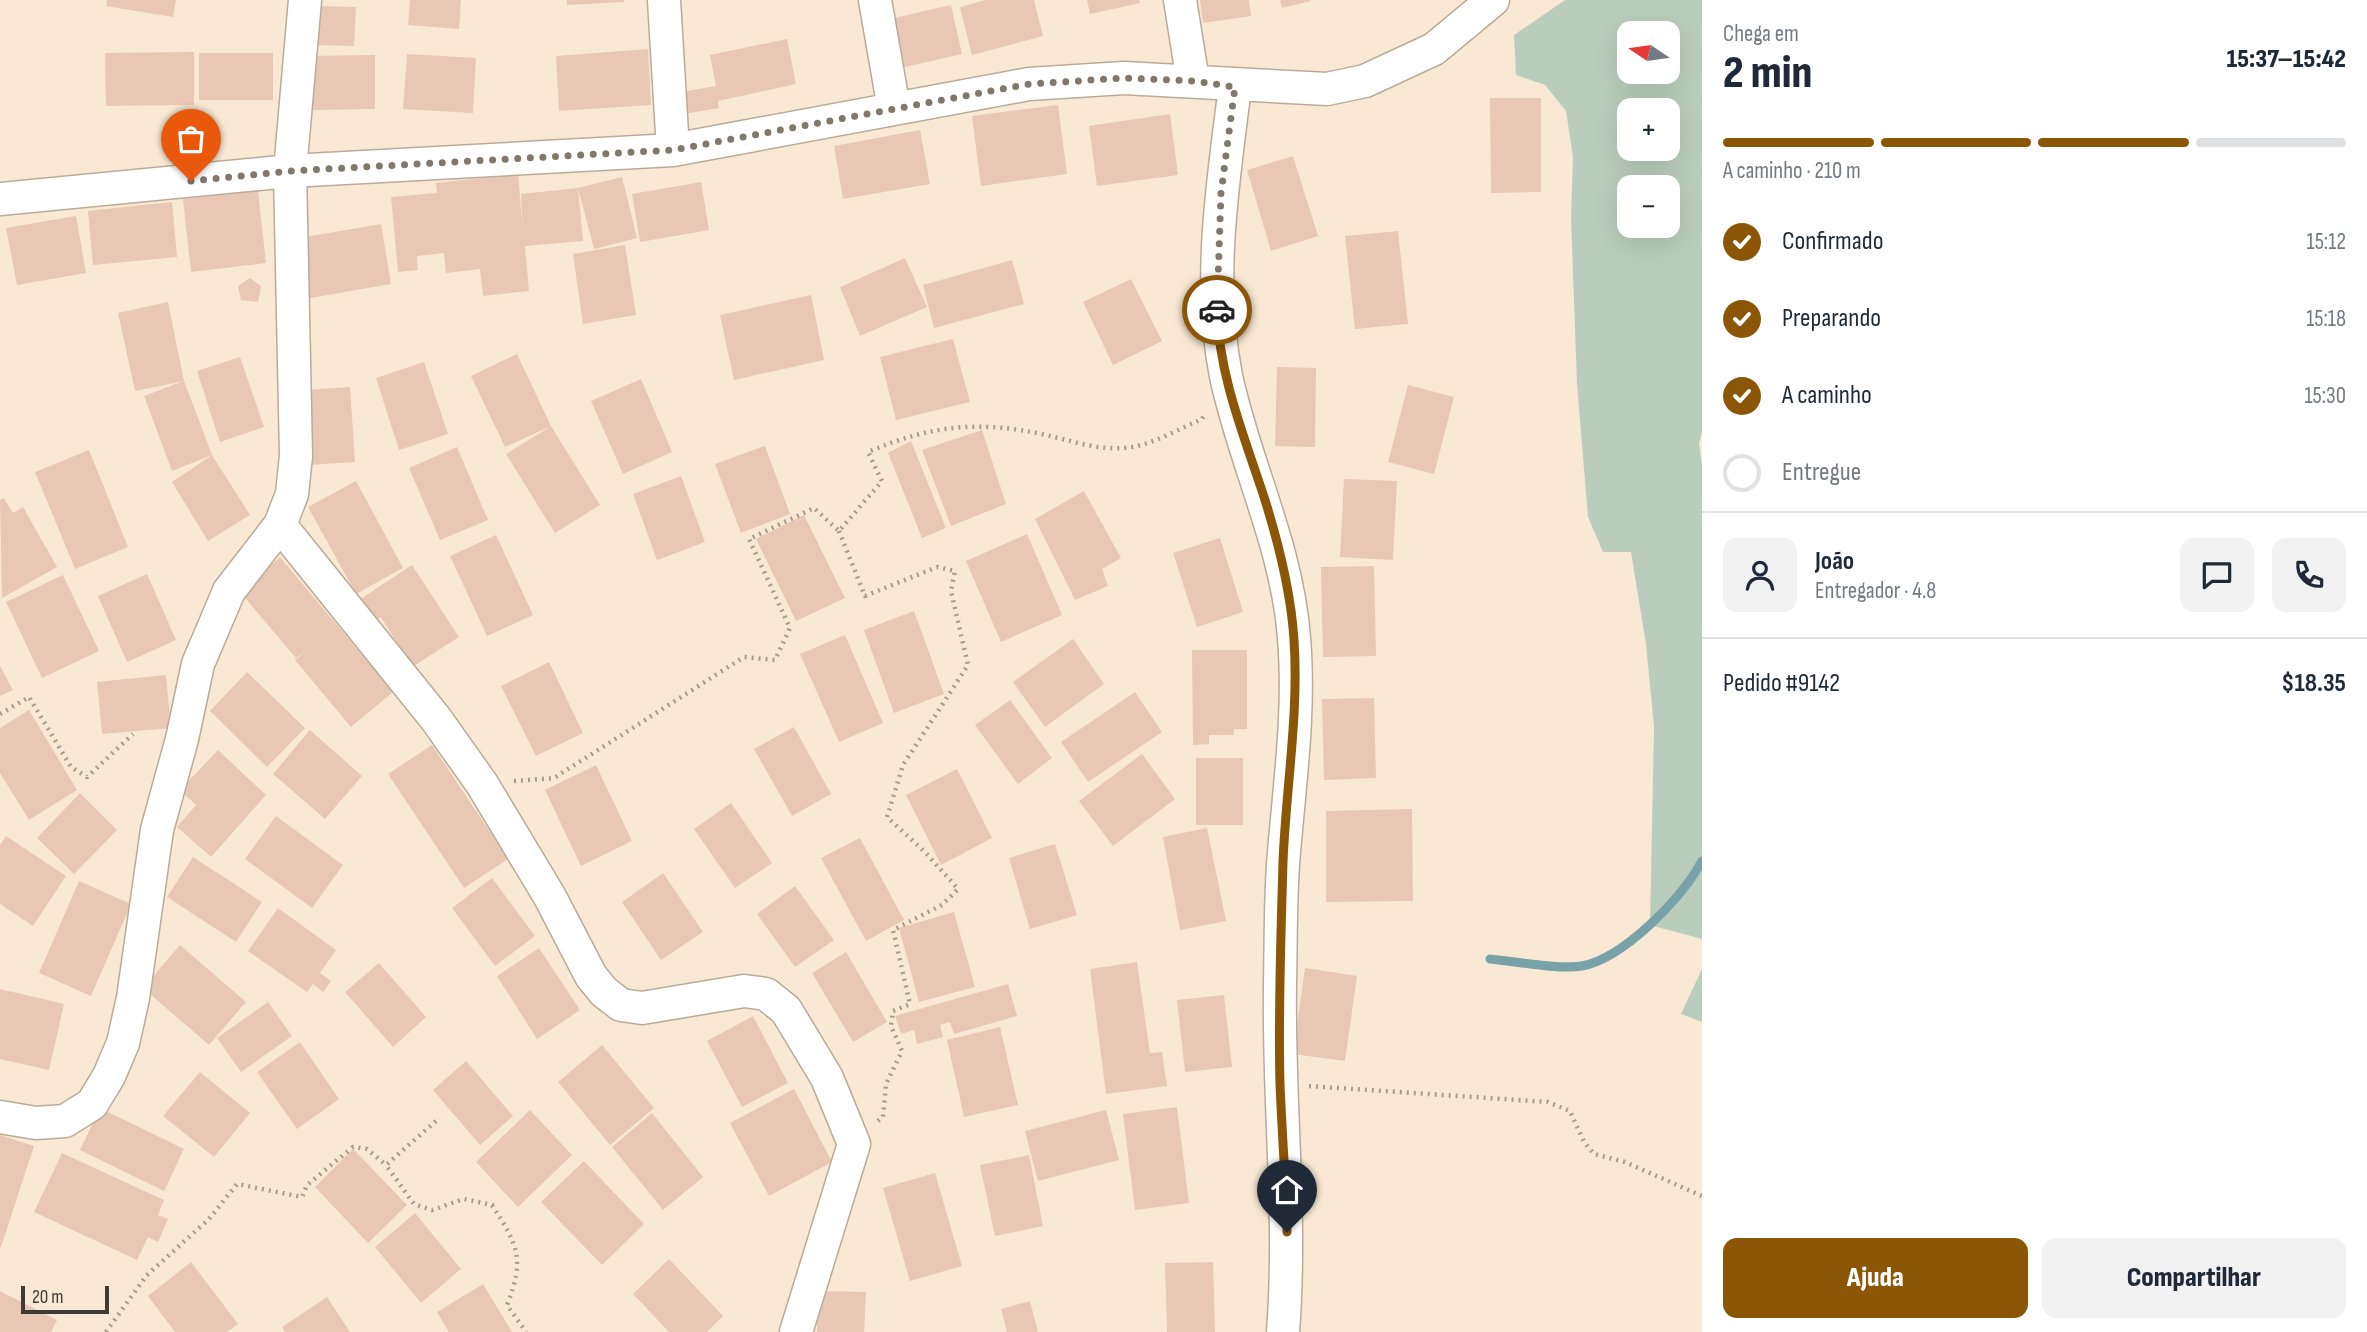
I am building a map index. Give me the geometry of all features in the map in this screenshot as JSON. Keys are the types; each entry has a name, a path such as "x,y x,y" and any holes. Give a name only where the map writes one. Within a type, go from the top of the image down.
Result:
{"street":[{"path":"0,1117 36,1123 65,1121 92,1104 109,1076 122,1043 134,998 157,830 182,739 198,664 229,591 280,525 292,494 296,456 290,171 305,0"},
{"path":"664,0 673,150"},
{"path":"875,0 894,109"},
{"path":"1180,0 1194,81"},
{"path":"0,199 290,171 673,150 1029,84 1124,78 1194,81 1235,87 1327,89 1366,81 1434,49 1493,0"},
{"path":"1235,87 1221,193 1217,315 1226,376 1242,438 1265,500 1290,596 1294,641 1296,712 1283,857 1280,1084 1287,1232 1283,1332"},
{"path":"280,525 436,719 482,784 550,897 591,976 604,992 621,1004 642,1007 664,1006 722,992 766,994 786,1010 827,1078 854,1144 796,1332"}],"path":[{"path":"839,531 882,481 868,452 905,436 935,428 1005,427 1095,448 1136,447 1202,419 1226,376"},
{"path":"482,784 554,778 744,657 775,660 790,628 749,539 814,508 839,531 864,596 937,567 955,570 951,591 968,665 903,765 887,817 925,852 958,889 942,905 893,930 910,1004 893,1010 891,1026 902,1051 886,1084 883,1117 854,1144"},
{"path":"0,714 29,697 71,766 87,777 133,734"},
{"path":"1280,1084 1548,1102 1570,1111 1584,1142 1594,1154 1625,1162 1702,1196"},
{"path":"386,1165 436,1121"},
{"path":"106,1332 146,1276 209,1219 237,1184 302,1197 307,1185 353,1147 368,1149 386,1165 414,1204 432,1210 464,1199 492,1205 516,1241 517,1280 507,1305 526,1332"}],"green space":[{"path":"1565,0 1702,0 1702,432 1699,443 1702,465 1702,939 1650,925 1654,726 1646,644 1631,552 1603,552 1588,517 1577,384 1571,217 1573,157 1566,111 1545,85 1516,75 1514,35"},
{"path":"1702,969 1702,1022 1681,1014"}],"building":[{"path":"107,0 176,0 173,17 106,6"},
{"path":"410,0 461,0 459,29 408,25"},
{"path":"567,0 624,0 624,2 567,5"},
{"path":"986,0 1034,0 1043,36 972,55 960,7"},
{"path":"1087,0 1139,0 1140,3 1090,14"},
{"path":"1200,0 1249,0 1251,16 1203,23"},
{"path":"1280,0 1310,0 1311,1 1282,8"},
{"path":"951,5 962,54 896,69 885,20"},
{"path":"317,6 356,7 354,46 315,45"},
{"path":"787,39 796,84 718,101 719,108 684,114 681,92 716,86 710,55"},
{"path":"648,49 651,105 559,111 556,56"},
{"path":"194,52 194,105 106,106 105,53"},
{"path":"199,53 273,53 273,100 199,100"},
{"path":"407,54 476,58 473,113 403,109"},
{"path":"375,55 375,109 313,110 312,56"},
{"path":"1490,98 1541,98 1541,192 1491,193"},
{"path":"1058,105 1067,174 981,186 972,116"},
{"path":"1170,114 1178,175 1097,186 1089,126"},
{"path":"920,130 930,184 843,199 834,146"},
{"path":"1293,156 1318,236 1271,251 1247,170"},
{"path":"518,174 523,231 521,194 578,188 583,241 525,246 529,291 483,296 480,269 446,273 444,253 417,256 418,270 398,272 391,197 437,193 436,183"},
{"path":"622,177 637,238 594,249 578,188"},
{"path":"701,182 709,230 640,242 632,194"},
{"path":"258,191 266,263 191,272 183,199"},
{"path":"172,202 177,257 93,265 88,211"},
{"path":"76,216 86,273 17,285 6,228"},
{"path":"381,224 391,284 310,298 300,238"},
{"path":"1398,231 1408,324 1355,329 1345,236"},
{"path":"625,245 636,315 583,324 573,254"},
{"path":"905,258 927,307 860,336 840,287"},
{"path":"1012,260 1024,304 934,328 923,285"},
{"path":"250,278 261,286 258,302 241,300 238,286"},
{"path":"1131,279 1162,341 1113,365 1083,302"},
{"path":"811,295 824,360 734,380 720,315"},
{"path":"168,302 184,381 135,391 118,313"},
{"path":"953,339 970,402 896,420 880,357"},
{"path":"517,354 551,426 505,447 471,376"},
{"path":"240,357 264,427 220,442 197,371"},
{"path":"424,362 448,434 399,450 376,378"},
{"path":"1277,367 1316,368 1315,447 1275,446"},
{"path":"641,379 672,452 623,474 591,401"},
{"path":"184,381 212,455 172,471 144,396"},
{"path":"1408,385 1454,397 1434,474 1388,462"},
{"path":"350,387 355,462 309,465 304,390"},
{"path":"551,426 600,505 555,533 506,454"},
{"path":"982,430 1006,504 951,526 922,450"},
{"path":"911,441 946,528 922,538 888,453"},
{"path":"765,446 790,514 741,533 715,464"},
{"path":"457,447 488,520 440,540 409,468"},
{"path":"89,450 128,547 75,569 35,472"},
{"path":"212,455 250,515 208,541 172,482"},
{"path":"681,476 705,542 657,560 633,494"},
{"path":"1344,479 1397,481 1393,560 1340,557"},
{"path":"356,481 403,568 356,594 308,507"},
{"path":"1084,491 1121,558 1102,569 1108,586 1075,600 1035,519"},
{"path":"4,498 13,513 23,507 57,567 2,598 0,500"},
{"path":"804,515 845,598 796,621 756,539"},
{"path":"1027,534 1062,615 1001,642 966,561"},
{"path":"496,535 533,615 487,636 450,556"},
{"path":"1220,538 1243,612 1197,627 1173,553"},
{"path":"280,557 393,692 351,727 295,660 308,649 296,658 240,592"},
{"path":"412,565 459,637 412,667 381,617 370,624 356,602"},
{"path":"1374,566 1376,656 1323,657 1321,567"},
{"path":"147,574 176,640 127,662 98,596"},
{"path":"63,575 99,651 42,678 6,602"},
{"path":"914,611 944,694 894,713 864,630"},
{"path":"845,635 883,723 839,742 800,654"},
{"path":"1073,639 1104,684 1045,727 1013,682"},
{"path":"1192,650 1247,650 1247,729 1234,729 1234,735 1209,735 1209,744 1193,745"},
{"path":"549,662 583,733 536,756 501,686"},
{"path":"0,666 13,690 0,696"},
{"path":"247,672 305,728 267,767 210,711"},
{"path":"166,675 171,728 102,734 97,682"},
{"path":"1135,692 1162,732 1088,782 1061,742"},
{"path":"1374,698 1376,778 1324,780 1322,699"},
{"path":"1010,700 1052,758 1018,784 975,725"},
{"path":"29,710 77,790 29,820 0,773 0,728"},
{"path":"794,727 831,794 792,816 754,749"},
{"path":"310,730 362,776 325,819 273,774"},
{"path":"432,745 508,859 464,888 388,774"},
{"path":"218,750 266,795 211,857 177,827 196,805 180,790"},
{"path":"1142,754 1175,799 1113,846 1079,801"},
{"path":"1196,758 1243,758 1243,825 1196,825"},
{"path":"596,765 632,841 581,866 545,790"},
{"path":"957,769 992,838 941,865 906,795"},
{"path":"80,793 117,830 74,874 37,838"},
{"path":"731,803 772,863 735,888 694,829"},
{"path":"1412,809 1413,901 1326,902 1326,811"},
{"path":"276,816 343,865 312,908 245,859"},
{"path":"1207,828 1226,921 1180,930 1163,837"},
{"path":"6,836 66,876 33,926 0,904 0,845"},
{"path":"860,838 904,920 866,941 821,858"},
{"path":"1055,844 1077,915 1030,929 1009,858"},
{"path":"193,857 262,902 236,942 167,897"},
{"path":"663,873 703,932 661,960 622,902"},
{"path":"492,878 535,936 495,966 452,908"},
{"path":"79,881 131,904 91,996 39,973"},
{"path":"795,886 834,940 795,967 757,914"},
{"path":"278,908 336,950 320,973 331,981 323,992 313,984 307,992 248,951"},
{"path":"954,912 975,987 919,1002 899,928"},
{"path":"180,945 246,1002 209,1045 143,988"},
{"path":"539,948 580,1010 537,1039 497,976"},
{"path":"846,952 887,1022 853,1042 812,973"},
{"path":"1137,962 1150,1053 1162,1052 1167,1086 1106,1094 1090,969"},
{"path":"379,963 426,1017 393,1047 345,992"},
{"path":"1305,968 1357,976 1345,1061 1293,1054"},
{"path":"1008,984 1017,1016 954,1034 950,1022 940,1025 943,1037 917,1044 914,1030 901,1034 895,1016"},
{"path":"0,989 64,1004 49,1070 0,1059"},
{"path":"1224,995 1232,1067 1185,1072 1177,1000"},
{"path":"268,1002 292,1036 241,1072 217,1038"},
{"path":"753,1016 788,1083 742,1107 707,1041"},
{"path":"1000,1027 1018,1105 964,1117 947,1040"},
{"path":"300,1042 339,1099 297,1129 257,1072"},
{"path":"602,1045 654,1108 610,1145 558,1082"},
{"path":"466,1061 513,1116 480,1145 433,1090"},
{"path":"200,1072 250,1113 214,1157 163,1116"},
{"path":"794,1089 832,1162 769,1196 730,1123"},
{"path":"1177,1107 1189,1203 1135,1210 1123,1114"},
{"path":"100,1108 184,1149 164,1191 80,1150"},
{"path":"530,1110 572,1155 518,1207 476,1162"},
{"path":"1106,1110 1119,1160 1038,1181 1025,1131"},
{"path":"652,1113 703,1177 663,1210 612,1147"},
{"path":"0,1135 34,1146 1,1247 0,1247"},
{"path":"353,1149 407,1205 368,1243 315,1187"},
{"path":"62,1153 164,1200 158,1215 168,1219 158,1242 148,1237 137,1260 34,1212"},
{"path":"1029,1155 1043,1226 995,1236 980,1165"},
{"path":"584,1161 644,1224 602,1265 541,1202"},
{"path":"935,1173 962,1266 910,1281 883,1188"},
{"path":"415,1213 461,1269 421,1303 375,1247"},
{"path":"669,1259 723,1316 707,1332 669,1332 633,1294"},
{"path":"191,1262 238,1324 227,1332 175,1332 148,1296"},
{"path":"1213,1262 1215,1332 1167,1332 1165,1263"},
{"path":"483,1284 512,1332 449,1332 437,1312"},
{"path":"0,1291 57,1320 51,1332 0,1332"},
{"path":"818,1291 866,1292 864,1332 817,1332"},
{"path":"327,1297 350,1332 285,1332 282,1327"},
{"path":"1030,1301 1038,1332 1007,1332 1001,1309"}],"waterway":[{"path":"1490,959 1562,967 1582,966 1598,961 1633,939 1650,924 1681,892 1702,861"}],"way so far":[{"path":"191,181 290,171 459,164 673,150 1029,84 1124,78 1194,81 1235,87 1221,193 1217,310"}],"route":[{"path":"1217,310 1226,376 1242,438 1265,500 1290,596 1294,641 1296,712 1283,857 1280,989 1280,1084 1287,1232"}]}
